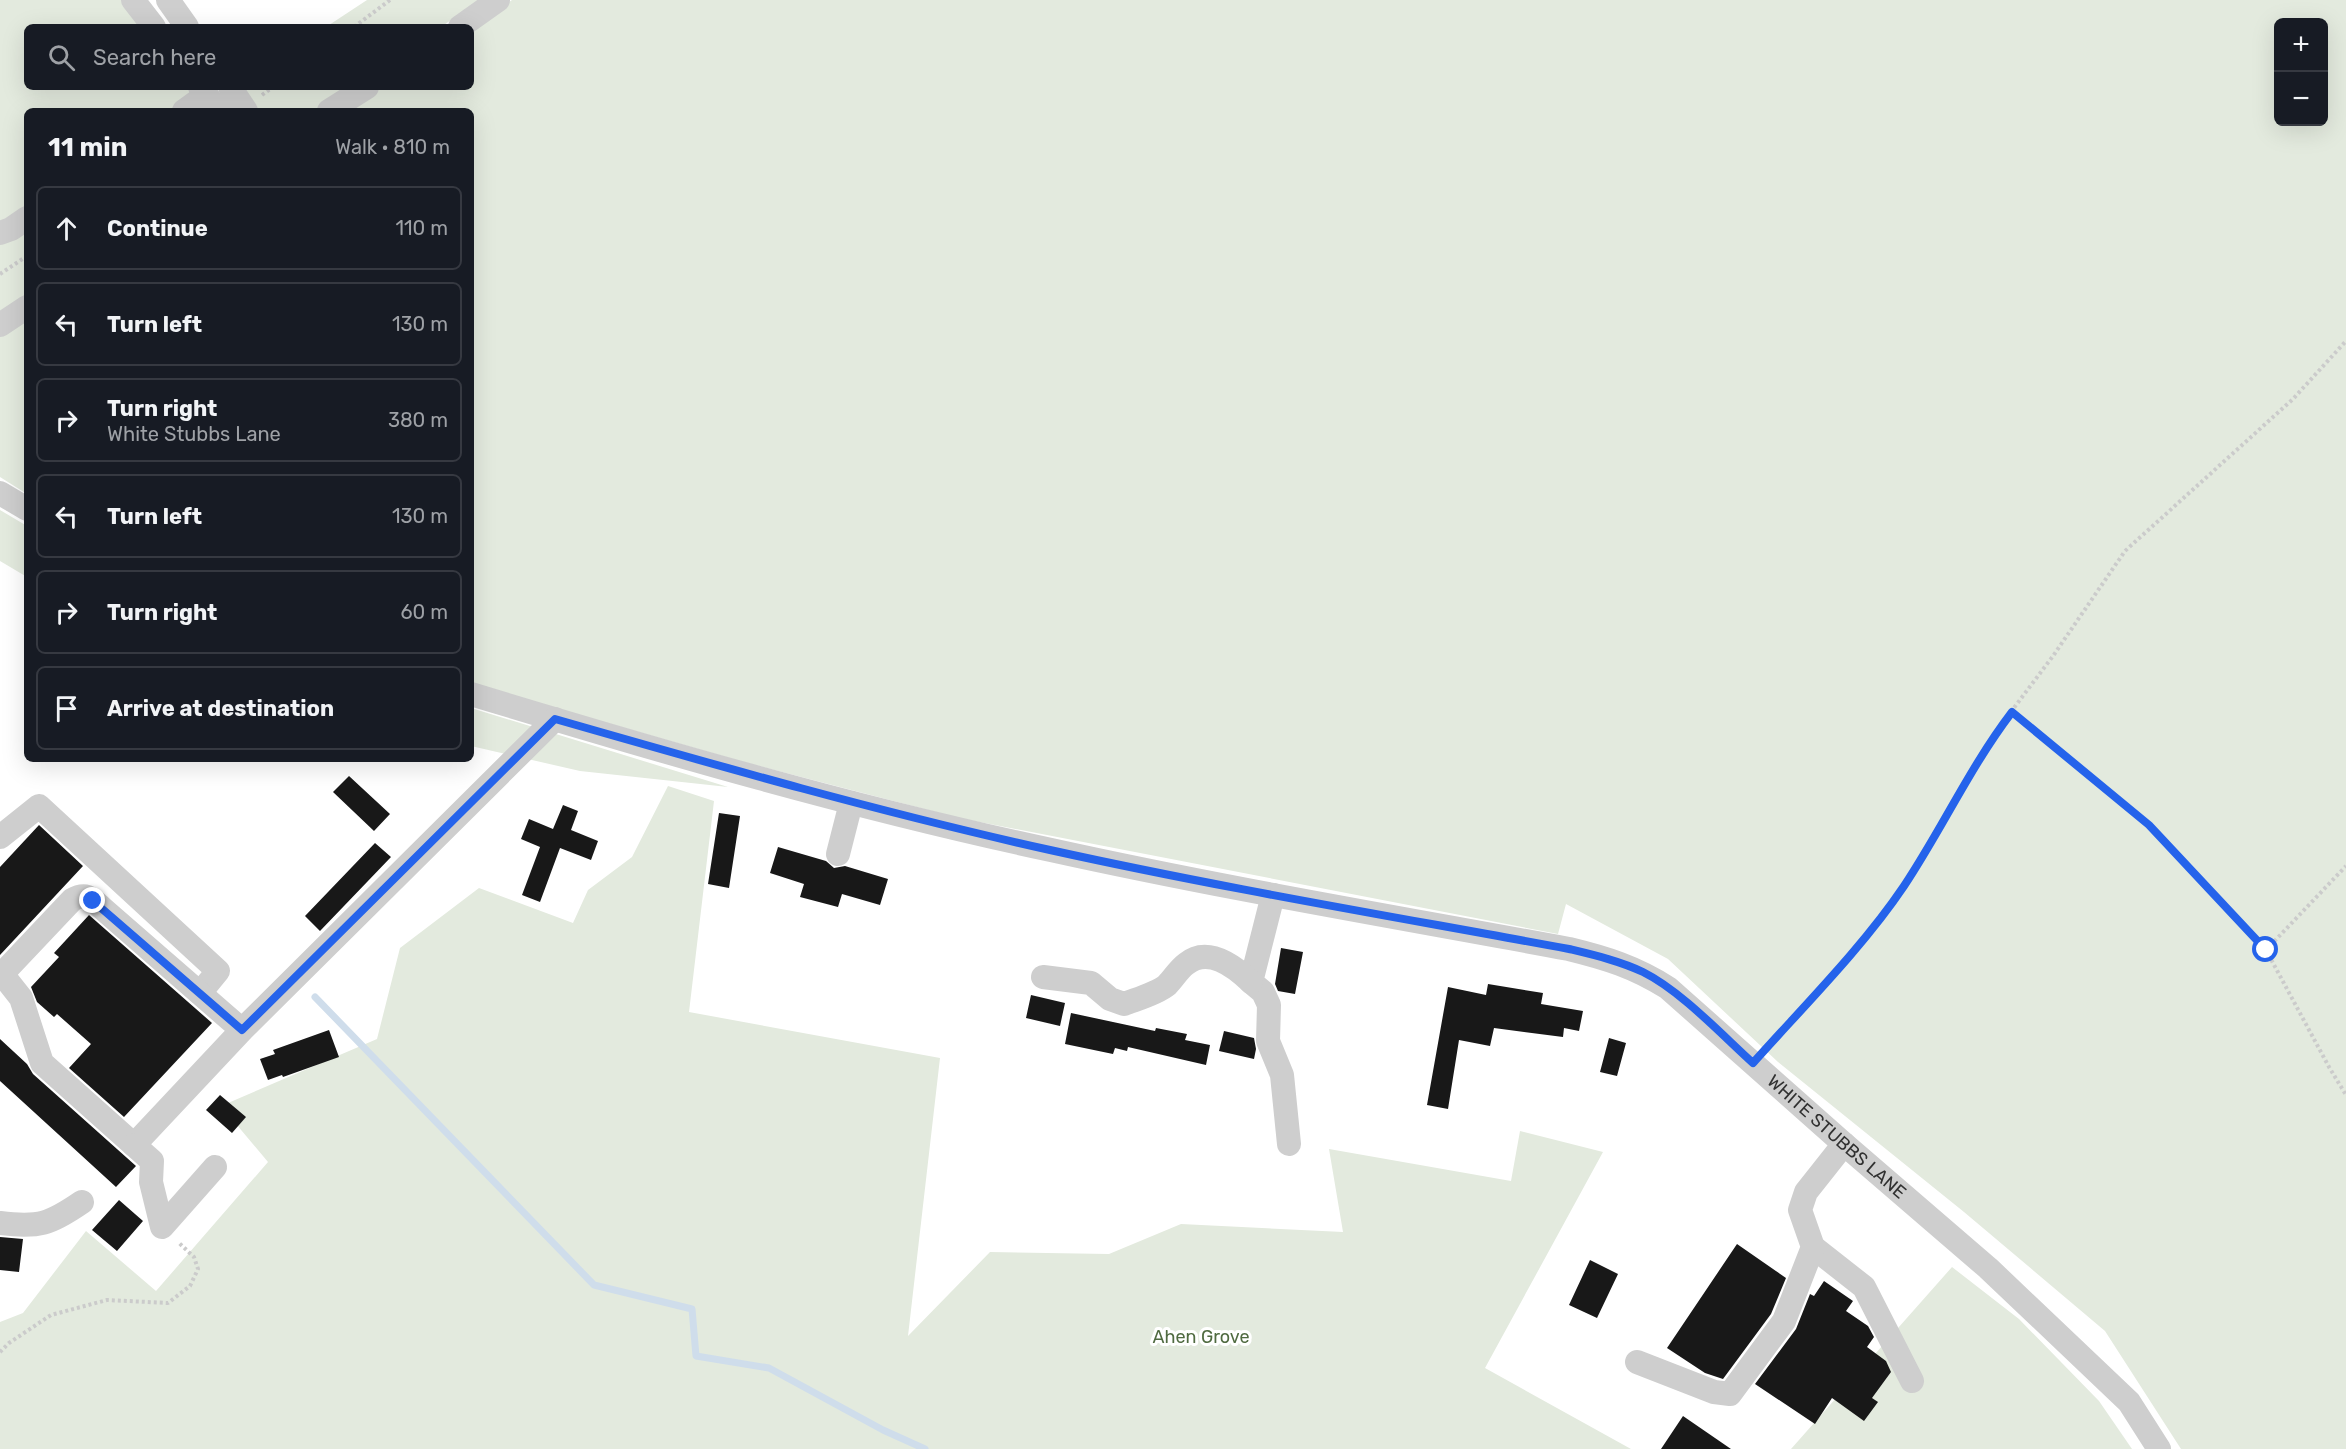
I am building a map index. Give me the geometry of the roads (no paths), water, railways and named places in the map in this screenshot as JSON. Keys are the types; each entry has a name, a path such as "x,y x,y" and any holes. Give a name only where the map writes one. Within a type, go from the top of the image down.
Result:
{"street":[{"path":"134,0 152,24"},
{"path":"168,0 185,24"},
{"path":"464,24 498,0"},
{"path":"232,90 244,108"},
{"path":"334,108 363,90"},
{"path":"190,108 208,98"},
{"path":"0,233 11,230 24,220"},
{"path":"0,326 24,310"},
{"path":"0,493 24,507"},
{"name":"WHITE STUBBS LANE","path":"474,695 851,803 1051,850 1273,895 1569,949 1611,960 1644,973 1668,988 1988,1268 2129,1402 2160,1449"},
{"path":"134,1145 242,1030 555,719"},
{"path":"838,854 851,803"},
{"path":"0,837 39,806 218,971 200,993"},
{"path":"1251,982 1273,895"},
{"path":"215,1167 162,1227 151,1182 152,1161 42,1062 21,998 2,974 72,900 80,896 87,897 242,1030"},
{"path":"1043,977 1091,983 1110,999 1124,1004 1166,986 1185,964 1194,958 1212,957 1237,969 1263,992 1269,1005 1268,1041 1281,1075 1289,1144"},
{"path":"1844,1144 1806,1192 1800,1210 1813,1247 1864,1287 1912,1381"},
{"path":"0,1223 40,1225 57,1219 82,1202"},
{"path":"1637,1362 1714,1392 1730,1394 1784,1321 1813,1247"}],"waterway":[{"path":"315,997 594,1285 692,1309 696,1356 769,1368 883,1430 925,1449"}],"park label":[{"name":"Ahen Grove","path":"1201,1337"}]}
